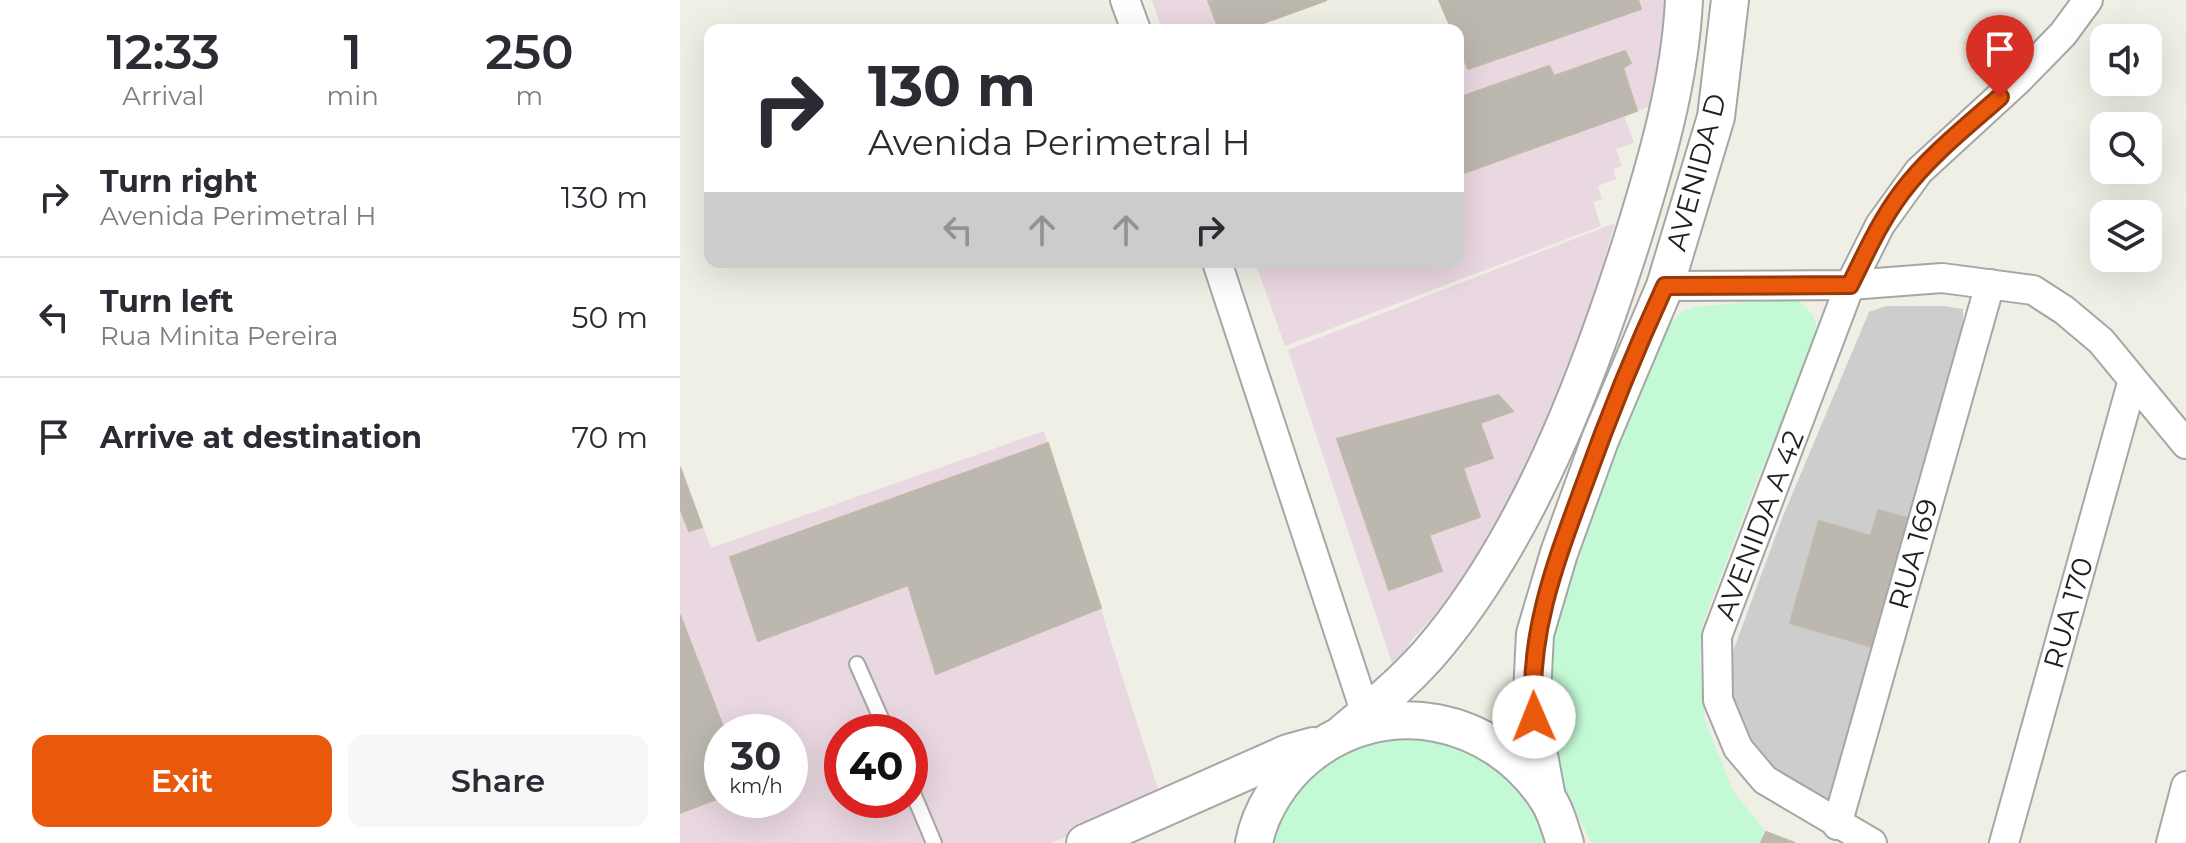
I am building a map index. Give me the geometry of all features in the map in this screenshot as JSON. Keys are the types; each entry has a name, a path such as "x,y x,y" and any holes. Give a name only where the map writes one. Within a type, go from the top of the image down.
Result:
{"street":[{"path":"1125,0 1134,24"},
{"name":"AVENIDA D","path":"1254,843 1271,798 1295,767 1345,729 1428,654 1471,599 1517,520 1559,436 1614,298 1664,137 1684,0"},
{"name":"AVENIDA D","path":"1550,804 1536,739 1532,694 1535,634 1559,553 1600,440 1665,286 1716,117 1730,0"},
{"name":"AVENIDA A 42","path":"1872,843 1765,780 1738,748 1718,700 1717,636 1850,285 1880,225 1919,171 2017,81 2063,34 2088,0"},
{"path":"1219,268 1345,729"},
{"path":"1665,286 1850,285 1942,278 2033,290 2064,310 2101,341 2132,383 2186,444"},
{"name":"RUA 169","path":"1837,825 1990,284"},
{"name":"RUA 170","path":"2004,843 2132,383"},
{"path":"1085,843 1345,729 1380,721 1419,719 1458,726 1493,743 1524,767 1582,843"},
{"path":"2171,843 2186,786"},
{"path":"1550,804 1565,843"}],"lane":[{"path":"857,664 879,714"},
{"path":"923,818 934,843"}],"shaded area":[{"path":"1152,0 1327,0 1261,24 1160,24"},
{"path":"1439,0 1670,0 1650,107 1624,115 1634,143 1616,149 1622,166 1613,169 1616,179 1598,186 1602,199 1593,202 1601,226 1285,346 1257,268 1464,268 1464,24 1449,24"},
{"path":"1615,223 1573,365 1498,530 1432,618 1409,643 1412,649 1393,666 1288,350"},
{"path":"1886,306 1963,309 1963,332 1832,815 1766,769 1732,712 1732,654 1783,516 1869,312"},
{"path":"1044,431 1159,792 1052,843 680,843 680,467 711,548"}],"green space":[{"path":"1793,298 1806,307 1816,322 1815,343 1754,487 1703,623 1700,659 1705,721 1733,791 1766,832 1761,843 1592,843 1554,771 1547,671 1559,604 1606,472 1668,325 1683,311 1695,307"},
{"path":"1417,736 1482,754 1531,799 1550,843 1273,843 1295,795 1326,764 1367,745"}],"building":[{"path":"1208,0 1327,0 1261,24 1217,24"},
{"path":"1439,0 1638,0 1641,9 1468,69 1464,59 1464,24 1449,24"},
{"path":"1625,51 1631,63 1623,68 1637,111 1464,173 1464,96 1549,66 1554,76"},
{"path":"1498,395 1513,411 1480,423 1493,458 1463,468 1480,517 1429,535 1442,571 1389,590 1337,439"},
{"path":"1048,443 1101,608 936,674 908,585 758,641 730,557"},
{"path":"680,467 702,527 689,531 680,508"},
{"path":"1878,510 1913,520 1876,648 1790,623 1819,521 1871,536"},
{"path":"680,615 718,714 704,714 704,804 680,813"},
{"path":"1766,832 1795,843 1761,843"}],"route":[{"path":"1534,717 1535,634 1559,553 1600,440 1665,286 1850,285 1880,225 1901,193 1919,171 2000,97"}]}
